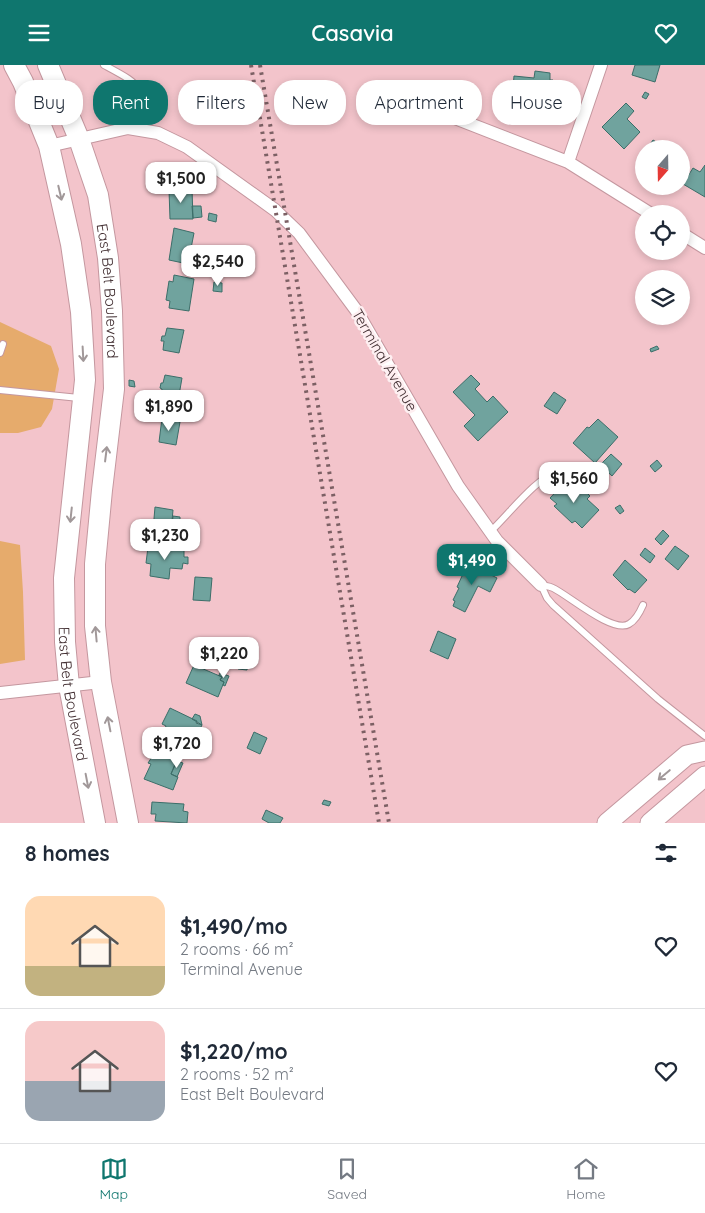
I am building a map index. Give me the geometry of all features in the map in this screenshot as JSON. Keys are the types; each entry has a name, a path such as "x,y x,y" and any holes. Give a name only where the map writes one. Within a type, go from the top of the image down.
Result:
{"main road":[{"name":"East Belt Boulevard","path":"14,65 23,82 49,146 71,244 81,312 85,380 64,578 66,642 70,686 95,823"},
{"name":"East Belt Boulevard","path":"48,65 79,139 98,195 108,258 112,311 114,389 95,563 95,626 100,682 128,823"},
{"path":"606,823 687,755 705,751"},
{"path":"650,823 705,776"}],"street":[{"path":"568,162 601,65"},
{"path":"473,125 568,162 637,205"},
{"name":"Terminal Avenue","path":"49,146 128,128 158,133 187,147 276,210 299,233 356,310 458,486 497,541 541,585"},
{"path":"690,239 705,248"},
{"path":"0,693 100,682"}],"lane":[{"path":"104,65 135,83 140,91 141,102 137,129"},
{"path":"0,353 3,344"},
{"path":"0,390 83,398"},
{"path":"491,531 528,491 542,479 560,470 573,471 589,478"},
{"path":"541,585 553,588 585,609 619,626 628,625 636,617 643,605"},
{"name":"Terminal Avenue","path":"541,585 547,598 553,605 658,699 705,736"}],"shaded area":[{"path":"0,322 51,346 59,369 52,409 41,427 18,433 0,433"},
{"path":"0,541 20,545 25,660 0,664"}],"building":[{"path":"635,65 660,65 655,82 632,75"},
{"path":"535,71 550,73 550,80 514,80 514,76 534,78"},
{"path":"645,92 649,94 646,99 642,97"},
{"path":"626,103 634,111 627,119 640,132 624,149 602,127"},
{"path":"705,165 705,197 690,188 690,173 693,168 700,172"},
{"path":"192,189 193,219 170,219 169,190"},
{"path":"192,206 201,206 202,217 193,218"},
{"path":"209,213 217,215 216,222 208,220"},
{"path":"174,228 194,233 188,264 169,260"},
{"path":"174,275 194,279 189,311 169,308 170,301 166,300 169,281 173,282"},
{"path":"214,282 222,283 222,292 213,291"},
{"path":"167,328 184,330 179,353 163,350 164,341 161,341 162,336 165,336"},
{"path":"657,346 659,349 651,352 650,349"},
{"path":"165,375 182,378 178,401 161,398 162,389 160,388"},
{"path":"471,375 480,384 475,389 487,402 493,396 508,412 478,441 464,426 475,415 453,392"},
{"path":"129,380 134,381 135,387 129,386"},
{"path":"554,392 566,400 557,414 544,406"},
{"path":"162,418 180,422 176,445 159,442"},
{"path":"598,419 618,437 595,463 573,443 587,427 589,428"},
{"path":"611,454 622,464 612,476 600,465"},
{"path":"657,460 662,466 655,472 650,466"},
{"path":"567,480 580,493 583,489 590,496 587,499 599,510 582,528 575,521 572,523 554,506 557,504 550,498"},
{"path":"620,505 624,511 620,514 615,508"},
{"path":"155,507 173,510 171,532 153,530"},
{"path":"173,516 180,517 180,526 172,525"},
{"path":"663,530 669,536 661,545 655,539"},
{"path":"154,546 184,550 184,557 188,557 188,564 183,563 182,569 170,568 169,579 150,576 151,564 146,563 148,547 154,548"},
{"path":"675,546 689,556 678,570 665,559"},
{"path":"645,548 655,556 650,563 640,555"},
{"path":"625,560 647,580 635,593 628,590 613,575"},
{"path":"468,563 497,578 490,592 478,586 465,612 453,606 455,601 453,600"},
{"path":"195,577 212,578 210,601 193,600"},
{"path":"438,631 456,639 448,659 430,651"},
{"path":"239,661 248,662 247,670 238,669"},
{"path":"194,665 222,677 220,680 224,682 218,697 186,683"},
{"path":"220,673 229,676 225,686 223,685 224,682 220,680 222,677 219,675"},
{"path":"170,708 202,725 195,739 187,737 183,745 162,735 166,726 162,724"},
{"path":"195,714 200,716 202,725 192,719"},
{"path":"254,732 267,738 260,754 247,748"},
{"path":"156,751 177,759 171,774 178,777 173,790 144,779 151,764 148,763"},
{"path":"177,761 183,763 177,777 171,774"},
{"path":"324,800 331,802 329,806 322,804"},
{"path":"152,802 184,804 183,811 188,812 187,823 155,821 156,814 151,814"},
{"path":"266,810 283,818 280,823 269,823 262,819"}],"railway":[{"path":"251,65 379,823"},
{"path":"260,65 389,823"}]}
